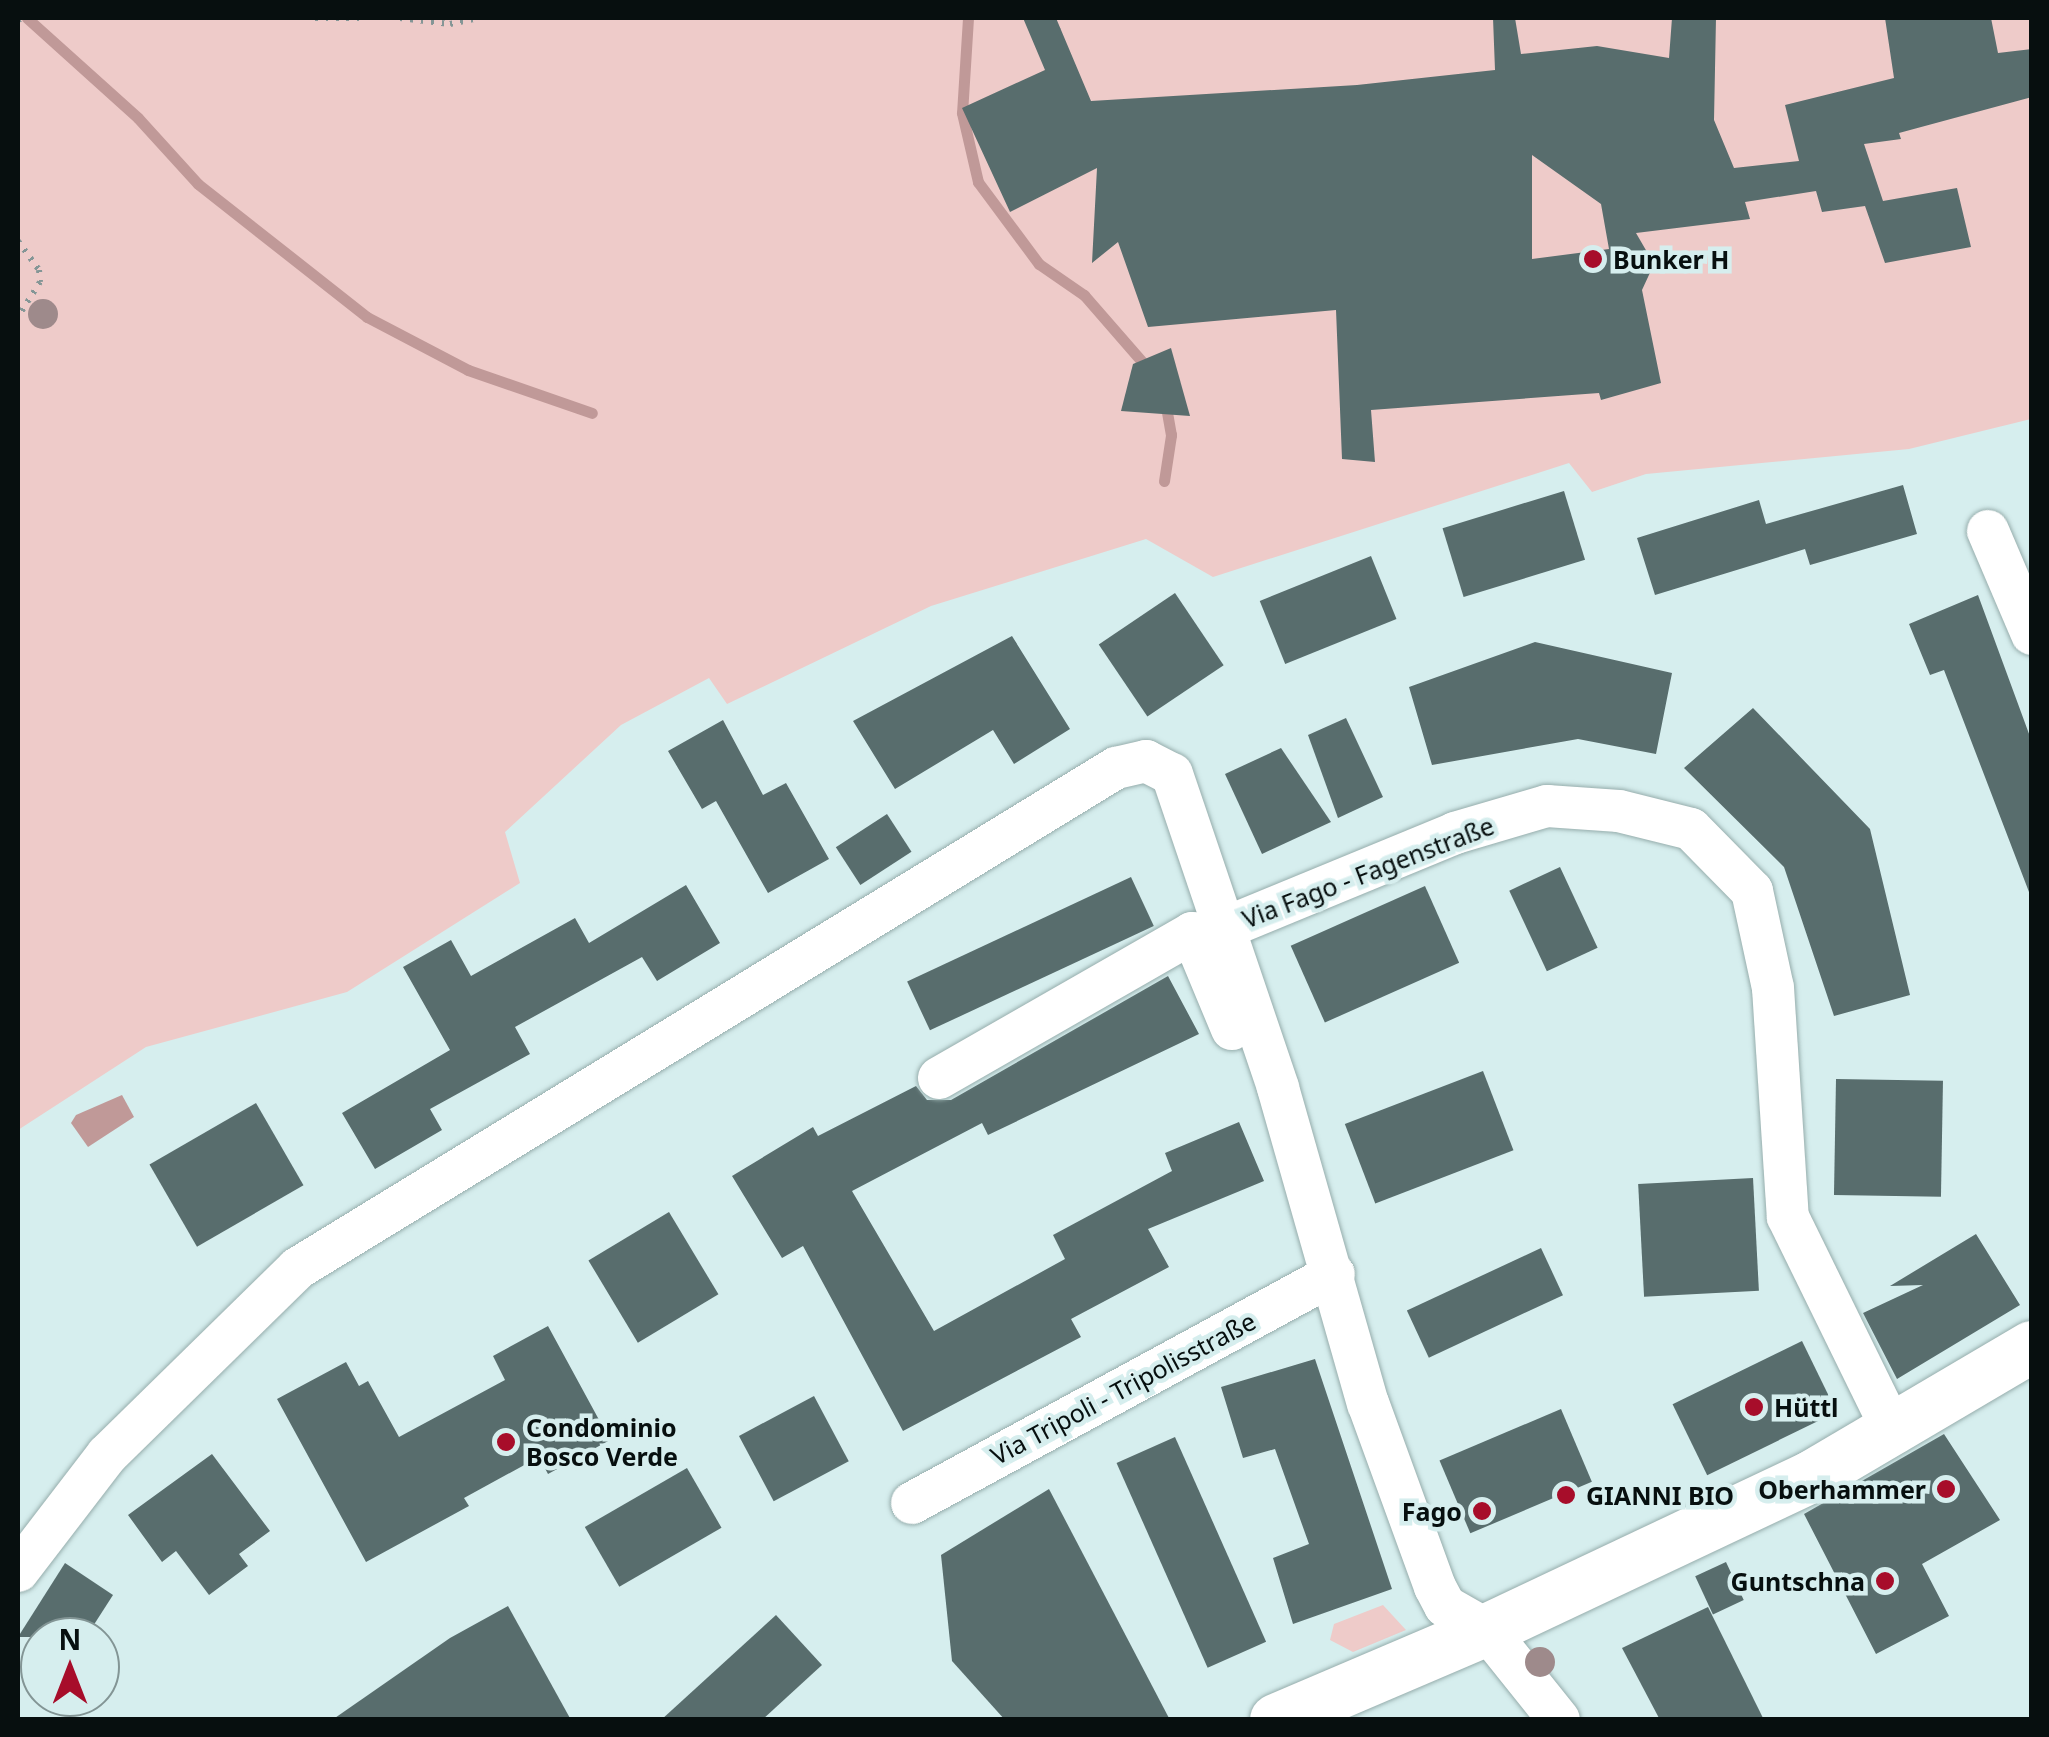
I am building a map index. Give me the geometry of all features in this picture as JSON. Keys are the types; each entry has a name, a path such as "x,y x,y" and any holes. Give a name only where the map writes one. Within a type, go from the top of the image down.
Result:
{"street":[{"path":"1988,530 2032,634"},
{"path":"18,1571 107,1455 298,1268 1116,768 1146,762 1172,774 1278,1088 1368,1402 1435,1586 1445,1606 1487,1630 1559,1720"},
{"name":"Via Fago - Fagenstraße","path":"1225,928 1454,833 1547,806 1619,811 1690,829 1752,891 1773,988 1788,1217 1894,1433"},
{"path":"939,1078 1192,932 1237,1042 1278,1088"},
{"name":"Via Tripoli - Tripolisstraße","path":"912,1502 1334,1274"},
{"path":"1276,1720 1487,1630 1894,1433 2028,1355"}],"path":[{"path":"315,18 366,18"},
{"path":"400,18 450,24 478,18"},
{"path":"18,241 39,270 40,282 18,317"}],"shaded area":[{"path":"18,18 2031,18 2031,419 1909,449 1646,474 1592,492 1569,463 1213,577 1146,539 931,606 727,704 709,678 621,725 505,832 520,883 347,992 146,1047 18,1130"},
{"path":"122,1095 134,1117 88,1147 71,1123 76,1115"},
{"path":"1383,1605 1406,1630 1353,1652 1330,1640 1334,1624"}],"building":[{"path":"1023,18 1056,18 1091,101 1357,85 1495,70 1493,18 1515,18 1521,54 1597,46 1669,58 1672,18 1716,18 1714,120 1734,168 1799,161 1785,105 1894,78 1885,18 1991,18 1998,53 2032,49 2032,97 1899,133 1901,139 1864,144 1883,201 1957,188 1971,247 1885,263 1865,206 1822,212 1816,191 1745,202 1750,219 1636,233 1654,264 1642,290 1661,383 1601,400 1599,393 1371,410 1375,462 1342,459 1336,310 1148,327 1118,242 1092,263 1097,168 1010,212 962,108 1045,70","holes":["1532,155 1601,204 1609,249 1532,259"]},
{"path":"1171,348 1190,416 1121,411 1133,364"},
{"path":"1903,485 1917,534 1810,565 1805,549 1655,595 1637,538 1759,500 1766,524"},
{"path":"1564,491 1585,560 1464,597 1443,528"},
{"path":"1371,556 1396,619 1285,664 1260,601"},
{"path":"1175,593 1224,665 1147,717 1099,644"},
{"path":"1978,595 2032,742 2029,892 1944,670 1930,675 1909,624"},
{"path":"1012,636 1070,729 1014,764 993,730 895,789 853,721"},
{"path":"1535,642 1672,673 1656,754 1578,739 1432,765 1409,687"},
{"path":"1753,708 1870,829 1910,995 1834,1016 1784,867 1684,768"},
{"path":"1346,718 1383,797 1338,818 1308,735"},
{"path":"723,720 763,795 786,783 829,859 768,893 716,801 702,809 668,751"},
{"path":"1281,748 1331,822 1262,854 1225,774"},
{"path":"887,814 912,852 860,885 836,847"},
{"path":"1560,867 1598,948 1547,971 1509,891"},
{"path":"1131,877 1154,926 930,1030 907,981"},
{"path":"686,885 720,943 657,981 642,957 515,1027 530,1054 430,1109 442,1130 375,1169 342,1113 450,1050 403,967 451,940 471,976 575,918 589,943"},
{"path":"1425,886 1459,963 1325,1023 1291,946"},
{"path":"1168,976 1199,1034 988,1135 982,1123 852,1191 934,1331 1065,1259 1053,1235 1172,1171 1165,1153 1239,1122 1264,1181 1148,1229 1169,1267 1071,1319 1081,1337 903,1431 803,1246 782,1258 732,1176 813,1127 818,1136 916,1086 927,1100 951,1100"},
{"path":"1483,1071 1513,1150 1375,1203 1345,1124"},
{"path":"1836,1079 1943,1081 1941,1197 1834,1195"},
{"path":"256,1103 304,1185 197,1247 149,1164"},
{"path":"1753,1178 1759,1291 1644,1297 1638,1184"},
{"path":"669,1212 718,1294 638,1343 588,1260"},
{"path":"1976,1234 2020,1305 1897,1379 1863,1313 1923,1285 1890,1286"},
{"path":"1541,1248 1563,1295 1429,1358 1407,1311"},
{"name":"Condominio Bosco Verde","path":"548,1326 610,1440 548,1474 539,1457 464,1498 469,1506 366,1562 277,1399 346,1362 359,1386 368,1381 399,1437 505,1380 493,1356"},
{"name":"Hüttl","path":"1802,1341 1837,1412 1707,1475 1673,1404"},
{"path":"1315,1359 1392,1589 1293,1624 1273,1558 1309,1544 1275,1449 1243,1458 1221,1387"},
{"path":"814,1396 849,1461 774,1501 739,1436"},
{"path":"1561,1409 1592,1482 1470,1533 1439,1461"},
{"name":"Guntschna","path":"1944,1434 2000,1520 1922,1564 1949,1616 1876,1654 1804,1514"},
{"path":"1175,1437 1266,1642 1208,1668 1117,1463"},
{"path":"212,1454 270,1531 239,1554 248,1566 209,1595 176,1551 162,1562 128,1515"},
{"path":"687,1468 722,1528 619,1587 585,1527"},
{"path":"1049,1489 1170,1720 1005,1720 952,1661 941,1555"},
{"path":"1726,1562 1744,1600 1713,1614 1695,1576"},
{"path":"65,1563 113,1595 99,1617 31,1617"},
{"path":"508,1606 571,1720 332,1720 450,1638"},
{"path":"1708,1607 1764,1720 1660,1720 1622,1648"},
{"path":"776,1615 822,1665 762,1720 661,1720"}],"waterway":[{"path":"27,18 138,118 198,184 367,317 468,370 592,413"},
{"path":"968,18 962,113 978,182 1039,264 1084,295 1151,372"},
{"path":"1164,481 1171,435 1165,402"}],"place":[{"name":"Bunker H","path":"1593,259"},
{"name":"Hüttl","path":"1754,1407"},
{"name":"Condominio Bosco Verde","path":"506,1442"},
{"name":"Oberhammer","path":"1946,1489"},
{"name":"GIANNI BIO","path":"1566,1495"},
{"name":"Fago","path":"1482,1511"},
{"name":"Guntschna","path":"1885,1581"}]}
